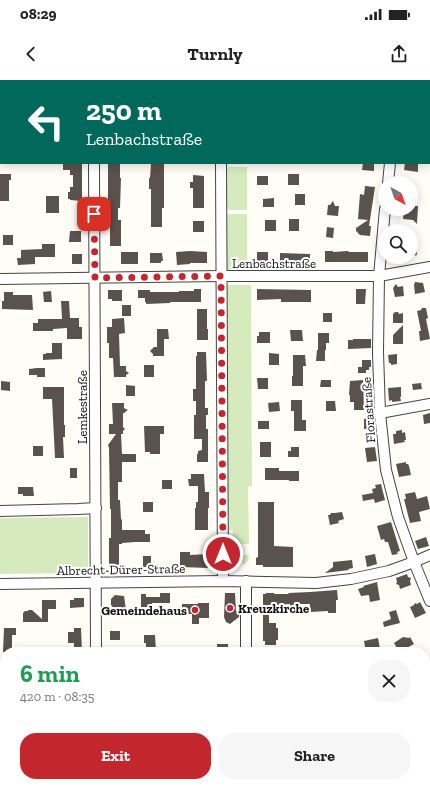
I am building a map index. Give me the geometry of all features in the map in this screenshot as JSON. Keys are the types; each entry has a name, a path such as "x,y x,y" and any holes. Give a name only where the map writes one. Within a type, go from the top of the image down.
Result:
{"street":[{"name":"Lemkestraße","path":"94,164 96,647"},
{"path":"221,164 223,581"},
{"path":"389,176 390,164"},
{"name":"Florastraße","path":"384,216 379,276 378,352 380,413 386,470 398,517 430,601"},
{"name":"Lenbachstraße","path":"0,279 221,276 379,276 430,267"},
{"path":"380,413 430,404"},
{"path":"0,511 71,510 96,508"},
{"name":"Albrecht-Dürer-Straße","path":"0,584 223,581 316,583 351,579 389,571 414,562 430,554"},
{"path":"246,581 246,647"}],"green space":[{"path":"229,167 247,167 247,210 229,210 224,208 224,169"},
{"path":"247,214 247,272 230,272 226,269 224,215"},
{"path":"226,285 251,285 252,486 248,487 249,544 242,544 241,553 232,553 233,530 227,530"},
{"path":"88,517 88,573 0,574 0,518"},
{"path":"226,555 249,555 248,561 244,565 234,562 231,565"}],"building":[{"path":"63,164 82,164 82,201 68,199 70,187 73,187 73,175 70,175 70,170 63,170"},
{"path":"108,164 120,164 120,208 118,208 118,220 121,220 121,246 110,246 110,226 108,226"},
{"path":"151,164 164,164 164,208 162,208 162,227 151,227 151,189 149,189"},
{"path":"363,164 374,164 374,171 362,170"},
{"path":"405,164 418,164 418,172 404,170"},
{"path":"0,174 11,174 11,180 9,180 9,201 0,201"},
{"path":"288,174 299,174 299,185 288,185"},
{"path":"193,175 204,176 204,208 193,208 193,188 190,188 190,182 193,182"},
{"path":"257,176 268,176 268,185 257,185"},
{"path":"365,186 375,187 369,226 371,226 370,236 360,235 356,231 356,228 368,220 358,219 360,194 364,195"},
{"path":"295,194 305,194 305,205 295,205"},
{"path":"46,196 59,196 59,213 46,213"},
{"path":"274,198 274,207 263,207 263,199"},
{"path":"333,201 335,206 339,206 338,216 327,215 328,205 330,205"},
{"path":"403,216 417,216 417,224 413,220 403,219"},
{"path":"289,219 299,219 299,231 289,231"},
{"path":"265,220 276,220 276,231 265,231"},
{"path":"193,221 204,221 204,232 193,232"},
{"path":"327,227 334,228 333,238 326,237"},
{"path":"70,231 81,231 81,242 69,242"},
{"path":"3,235 13,235 13,245 3,245"},
{"path":"42,244 55,244 55,257 35,257 35,264 18,265 17,258 21,258 21,250 42,249"},
{"path":"325,251 368,252 368,262 325,262"},
{"path":"121,252 138,252 138,264 121,264"},
{"path":"176,252 207,252 207,263 177,265"},
{"path":"257,252 268,252 268,263 257,263"},
{"path":"150,253 162,253 163,261 161,261 161,263 150,263"},
{"path":"280,253 310,254 310,263 280,264"},
{"path":"72,254 82,254 82,264 72,264"},
{"path":"415,282 423,283 425,292 415,294"},
{"path":"396,284 398,287 403,286 404,296 395,297 393,288"},
{"path":"194,289 201,289 201,302 146,304 145,298 138,298 138,290 150,290 150,292 179,292 194,291"},
{"path":"257,289 311,290 311,302 281,302 281,299 257,300"},
{"path":"356,289 366,289 365,304 356,304"},
{"path":"108,290 122,290 122,301 112,301 112,299 108,299"},
{"path":"51,291 52,302 44,302 43,292"},
{"path":"4,292 13,292 13,295 32,295 33,310 2,309"},
{"path":"61,301 69,301 70,318 79,318 79,327 82,327 82,339 67,339 67,328 53,329 53,331 33,331 33,323 38,323 38,319 62,319"},
{"path":"122,305 131,305 131,316 122,316"},
{"path":"422,308 426,308 428,318 426,319 430,339 420,341 419,331 421,331 417,311 421,310"},
{"path":"197,309 207,309 208,340 197,340"},
{"path":"398,312 399,314 403,313 403,323 393,323 393,314"},
{"path":"323,313 332,313 332,322 323,322"},
{"path":"124,318 125,333 119,334 120,366 126,366 126,371 129,373 126,377 114,377 113,358 109,358 107,327 112,327 112,319"},
{"path":"403,325 403,344 393,344 393,335"},
{"path":"157,329 168,329 169,339 164,339 164,356 153,356 150,351 154,347 157,347"},
{"path":"290,330 302,330 303,341 291,341"},
{"path":"259,332 270,332 270,343 257,343 257,336 259,336"},
{"path":"318,333 329,333 329,343 326,343 325,350 325,361 316,361 318,350"},
{"path":"371,339 371,348 348,349 348,340"},
{"path":"52,343 62,343 62,359 43,360 43,354 52,353"},
{"path":"197,352 206,352 207,381 205,381 205,408 208,408 208,415 206,415 206,429 208,429 208,462 197,462 198,451 202,450 202,439 194,439 194,415 196,415 196,401 193,401 193,389 196,389"},
{"path":"269,353 279,354 279,365 269,365"},
{"path":"397,354 397,364 391,365 391,363 389,363 388,355"},
{"path":"293,355 305,355 306,366 303,366 303,386 292,386"},
{"path":"362,360 371,360 371,367 369,367 369,370 366,370 366,373 358,373 358,367 362,367"},
{"path":"144,365 154,365 154,377 144,377"},
{"path":"45,368 45,377 29,375 29,369"},
{"path":"257,378 268,378 268,389 258,389"},
{"path":"321,380 331,380 331,387 320,387"},
{"path":"363,380 364,410 354,410 354,402 350,402 349,395 350,381"},
{"path":"1,381 10,382 10,391 1,390"},
{"path":"421,383 422,389 413,390 412,384"},
{"path":"126,385 135,386 135,396 126,396"},
{"path":"43,387 64,387 64,458 55,458 52,399 43,399"},
{"path":"401,387 401,401 389,401 388,388"},
{"path":"291,400 302,400 302,420 306,420 306,431 294,431 294,411 291,411"},
{"path":"326,401 335,401 336,411 326,411"},
{"path":"279,402 280,411 269,412 268,403"},
{"path":"112,403 124,403 124,408 128,410 123,413 123,427 125,429 123,434 121,434 122,454 136,454 136,462 122,462 122,482 118,482 118,500 120,500 122,530 145,530 145,534 150,534 150,542 119,544 119,569 109,569 111,509 108,445 116,434 109,434 109,424 113,424"},
{"path":"430,413 430,423 424,424 423,415"},
{"path":"372,418 372,428 364,429 364,419"},
{"path":"258,421 269,421 269,429 258,429"},
{"path":"144,426 164,426 164,434 160,434 160,454 150,454 150,452 145,452"},
{"path":"402,430 402,433 405,432 405,442 394,444 393,434 396,434 396,431"},
{"path":"260,442 271,442 271,457 260,457"},
{"path":"33,446 43,446 43,456 33,456"},
{"path":"291,447 299,447 299,457 288,457 288,451 291,451"},
{"path":"375,447 377,461 367,462 365,448"},
{"path":"406,462 409,466 411,475 399,477 396,464"},
{"path":"70,468 77,468 77,478 70,478"},
{"path":"265,468 279,468 279,471 299,471 299,481 265,480"},
{"path":"191,474 204,474 205,492 209,492 208,530 195,530 195,508 196,502 198,502 198,486 189,486 188,479 191,479"},
{"path":"162,480 172,480 172,489 162,489"},
{"path":"381,484 385,500 375,503 374,499 363,501 362,495 373,493 372,489 376,488 375,485"},
{"path":"18,487 33,487 34,496 23,496 23,494 18,494"},
{"path":"415,492 417,499 427,496 430,509 419,512 421,521 410,523 404,499 406,499 405,494"},
{"path":"143,502 153,502 153,512 143,512"},
{"path":"258,502 274,502 274,546 293,547 293,567 263,567 263,565 256,565 256,558 258,557"},
{"path":"342,512 344,519 338,521 339,523 330,525 328,515 331,513"},
{"path":"391,522 400,551 397,552 398,554 392,555 388,542 385,542 384,539 381,540 377,526"},
{"path":"426,537 429,546 418,549 415,541"},
{"path":"180,552 190,552 190,555 209,554 209,568 180,567"},
{"path":"375,554 377,564 367,567 365,556"},
{"path":"143,556 151,556 151,567 143,567"},
{"path":"352,560 353,568 348,569 349,570 325,573 333,567 333,562"},
{"path":"407,574 408,577 411,578 411,585 400,589 399,585 396,584 396,578"},
{"path":"377,582 380,600 370,602 369,595 361,596 358,589"},
{"path":"337,590 338,600 336,600 336,613 328,613 328,611 310,612 310,604 296,604 296,606 290,606 290,604 269,606 269,623 276,623 276,628 278,628 278,640 276,640 276,645 265,645 265,641 263,641 263,594 288,594"},
{"path":"160,593 170,593 170,603 152,603 152,607 141,607 141,594 146,594 146,597 160,597"},
{"name":"Kreuzkirche","path":"225,593 235,593 236,611 239,612 239,617 230,624 226,622 224,617"},
{"path":"115,595 124,596 126,610 115,610 111,605 111,599"},
{"path":"74,598 84,598 84,607 70,608 70,600 74,600"},
{"path":"42,600 56,600 56,609 48,609 48,622 23,622 23,613 28,610 32,610 42,619"},
{"path":"420,602 426,613 415,618 410,607 415,603 417,604"},
{"name":"Gemeindehaus","path":"209,603 209,618 199,618 199,624 192,624 192,614 182,614 182,604"},
{"path":"396,610 400,623 384,627 383,622 391,619 389,612"},
{"path":"4,628 16,628 16,635 12,635 12,647 3,647"},
{"path":"74,628 81,628 82,647 74,647 74,643 68,643 68,632 74,632"},
{"path":"110,631 120,631 120,640 110,640"},
{"path":"144,635 155,635 156,647 146,647 146,643 144,643"},
{"path":"403,637 410,637 414,644 408,647 396,647 394,643"},
{"path":"378,638 380,647 365,647 364,641"},
{"path":"217,644 228,644 228,647 217,647"}],"place":[{"name":"Kreuzkirche","path":"230,608"},
{"name":"Gemeindehaus","path":"195,610"}],"route":[{"path":"94,214 95,278 221,276 223,554"}]}
